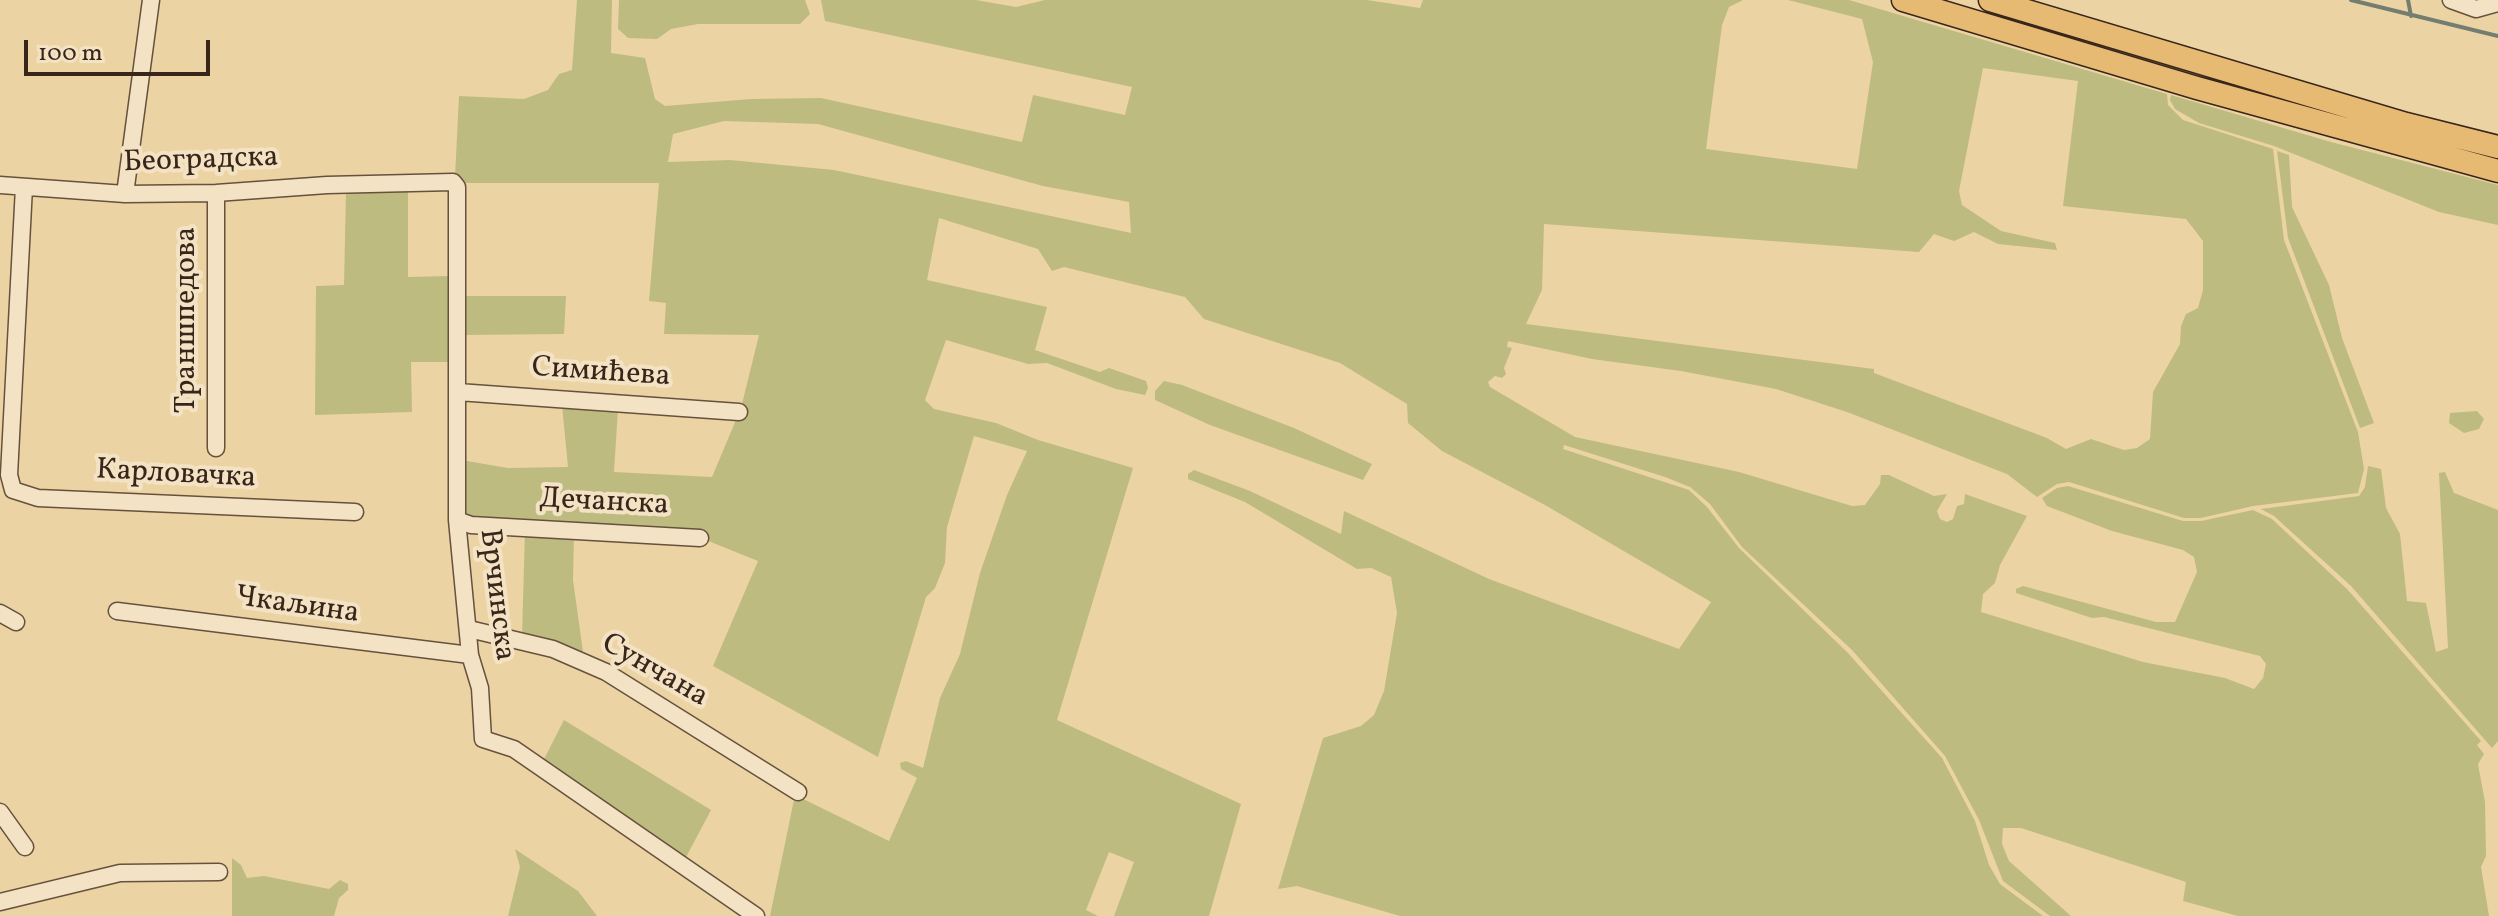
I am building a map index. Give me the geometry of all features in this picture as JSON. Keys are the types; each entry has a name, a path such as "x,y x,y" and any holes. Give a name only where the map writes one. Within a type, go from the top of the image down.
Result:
{"highway":[{"path":"1903,0 2197,88 2498,171"},
{"path":"1990,0 2498,147"}],"street":[{"path":"125,194 151,0"},
{"path":"2451,0 2476,9 2498,3"},
{"name":"Београдска","path":"0,185 125,194 216,193 403,181"},
{"name":"Врчинска","path":"403,181 447,181 457,187 457,520 470,655 480,688 483,739 514,749 756,916"},
{"name":"Карловачка","path":"24,187 9,475 10,485 17,493 38,498 355,512"},
{"name":"Траншпедова","path":"216,193 216,448"},
{"name":"Симићева","path":"458,392 739,412"},
{"name":"Дечанска","path":"457,520 471,525 700,538"},
{"name":"Чкаљина","path":"117,611 470,655"},
{"path":"0,613 16,622"},
{"name":"Сунчана","path":"469,629 553,649 606,672 798,792"},
{"path":"0,812 25,847"},
{"path":"0,902 120,873 219,872"}],"shaded area":[{"path":"577,0 612,0 611,53 645,58 655,99 665,106 751,99 821,98 1022,142 1033,95 1125,115 1132,87 825,21 821,0 976,0 1016,7 1045,0 1367,0 1420,8 1423,0 1743,0 1729,7 1722,25 1706,149 1857,169 1873,62 1862,19 1788,0 1849,0 2167,94 2168,105 2183,120 2273,149 2284,240 2358,432 2364,469 2358,493 2253,506 2201,518 2184,518 2069,482 2057,484 2037,497 2007,474 1847,412 1776,389 1681,371 1592,359 1508,341 1507,347 1512,348 1504,368 1506,374 1502,378 1495,376 1488,382 1490,387 1575,437 1739,472 1852,506 1865,505 1880,484 1881,475 1889,475 1934,496 1947,494 1937,511 1940,519 1947,522 1953,519 1957,506 1964,504 1965,494 2027,516 2000,565 1995,583 1983,594 1981,612 2143,662 2225,678 2254,689 2263,678 2266,664 2260,656 2104,617 2092,618 2016,593 2016,589 2023,586 2156,622 2175,622 2197,572 2194,557 2183,550 2112,531 2047,506 2042,498 2057,488 2068,486 2183,521 2201,521 2253,510 2272,519 2347,589 2481,741 2477,745 2484,754 2478,764 2485,802 2486,856 2481,867 2489,916 2238,916 2183,901 2186,882 2021,828 2003,828 2002,844 2009,861 2071,916 2050,916 2003,881 1979,820 1945,756 1852,650 1742,547 1710,504 1690,487 1564,445 1563,449 1689,490 1707,507 1739,548 1848,653 1942,758 1975,821 1989,865 2000,884 2043,916 1400,916 1297,886 1278,889 1323,738 1361,726 1374,715 1384,691 1397,613 1391,577 1371,568 1357,569 1245,502 1188,479 1188,474 1194,470 1250,491 1341,534 1344,511 1489,579 1679,649 1711,602 1545,505 1442,451 1408,423 1407,404 1340,363 1204,319 1185,297 1064,267 1052,271 1038,249 939,218 927,280 1047,307 1035,350 1100,372 1109,368 1146,381 1148,388 1145,395 1116,389 1047,363 1028,364 946,340 925,400 934,409 996,423 1038,440 1133,468 1057,720 1241,804 1209,916 1114,916 1134,862 1109,852 1086,910 1098,916 770,916 795,795 889,841 917,778 901,769 900,763 906,761 923,768 940,698 960,654 980,573 1007,495 1027,451 974,436 947,527 945,563 935,588 926,597 878,757 713,666 758,561 706,540 460,517 461,460 508,468 568,467 562,405 618,409 614,472 712,477 741,408 759,335 664,334 666,303 649,301 659,183 459,183 455,177 459,96 524,99 548,90 559,74 572,70","holes":["1983,68 2078,81 2063,206 2186,219 2203,241 2203,290 2198,308 2186,314 2181,326 2180,344 2153,392 2150,439 2137,448 2124,450 2091,439 2066,449 2047,438 1874,373 1874,369 1526,324 1542,290 1544,224 1919,252 1934,234 1954,241 1974,232 1998,244 2057,250 2055,243 2001,231 1962,205 1959,191","724,121 818,124 1043,186 1129,202 1131,233 834,170 730,160 668,162 673,134"]},
{"path":"619,0 805,0 810,14 800,24 698,24 671,29 657,39 628,38 618,29"},
{"path":"2171,95 2331,142 2498,185 2498,225 2439,212 2274,146 2199,123 2175,109"},
{"path":"2277,151 2289,155 2292,207 2329,285 2342,338 2374,423 2360,428 2288,238"},
{"path":"408,186 408,277 450,276 451,362 411,362 412,412 315,415 316,286 344,285 346,191"},
{"path":"464,296 566,296 564,334 461,335"},
{"path":"1164,381 1294,428 1372,464 1363,480 1210,425 1155,400 1155,391"},
{"path":"2477,411 2484,419 2479,429 2464,433 2449,423 2450,413"},
{"path":"2368,466 2381,469 2386,508 2400,534 2407,601 2426,603 2436,652 2448,648 2439,473 2445,472 2454,493 2498,510 2498,741 2492,748 2351,586 2274,516 2261,509 2359,496 2365,487"},
{"path":"525,530 574,533 573,580 584,659 522,638"},
{"path":"564,720 711,810 683,863 541,765"},
{"path":"515,849 578,891 597,916 508,916 520,867"},
{"path":"232,858 241,865 247,878 264,876 329,889 340,880 348,884 348,890 339,898 334,916 232,916"}],"waterway":[{"path":"2351,0 2498,36"},
{"path":"2408,0 2411,16"}]}
